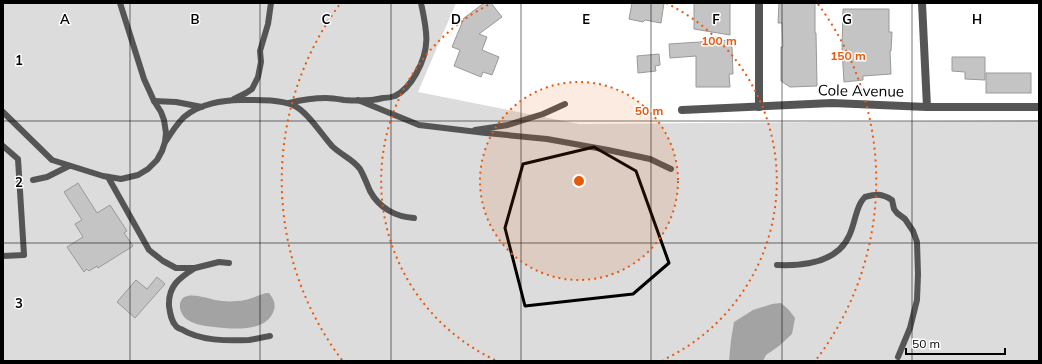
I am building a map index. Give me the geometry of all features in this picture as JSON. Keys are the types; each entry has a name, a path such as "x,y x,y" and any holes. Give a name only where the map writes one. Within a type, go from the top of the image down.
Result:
{"street":[{"path":"759,3 759,107"},
{"path":"922,3 927,107"},
{"name":"Cole Avenue","path":"682,110 832,103 927,107 1039,107"}],"lane":[{"path":"3,112 52,160 108,177 121,179 138,175 148,169 157,160 165,142 166,133 164,120 144,79 120,3"},
{"path":"233,100 252,89 258,77 260,69 260,51 266,33 271,3"},
{"path":"286,103 308,99 326,98 358,100 380,99 394,96 405,90 420,66 427,44 421,3"},
{"path":"165,142 185,117 198,109 213,104 233,100 275,101 293,105 306,115 334,148 356,163 361,170 370,192 382,207 404,218 414,218"},
{"path":"358,100 419,125 547,139 650,159 671,169"},
{"path":"154,101 176,102 203,107"},
{"path":"468,131 508,125 543,114 565,104"},
{"path":"3,146 18,159 24,256 3,256"},
{"path":"34,180 46,177 69,166"},
{"path":"108,177 149,250 163,261 176,268 195,268 219,262 228,263"},
{"path":"777,265 796,266 808,264 834,254 844,246 850,236 859,205 865,196 877,194 884,195 892,200 894,209 905,218 913,231 917,242 917,300 910,328 898,357"},
{"path":"195,268 182,276 172,288 169,302 170,315 176,326 185,332 208,339 251,340 270,336"}],"highlighted area":[{"path":"594,147 636,171 669,263 633,294 525,306 505,228 523,164"}],"shaded area":[{"path":"3,3 456,3 418,92 579,124 1039,120 1039,361 3,361"},
{"path":"269,293 273,299 275,305 274,310 264,323 248,328 239,329 197,324 186,319 180,309 182,299 190,296 200,296 231,301 244,300"},
{"path":"781,303 795,318 792,334 766,355 763,361 729,361 734,322 753,310 772,304"}],"building":[{"path":"484,3 491,3 502,17 479,34 487,37 482,50 499,57 492,75 483,72 481,77 454,66 460,50 452,47 464,18"},
{"path":"632,3 664,3 661,23 645,20 643,22 629,19"},
{"path":"694,3 730,3 730,35 694,29"},
{"path":"779,3 815,3 817,86 790,87 781,81 781,47 783,47 782,23 778,23"},
{"path":"843,9 889,9 889,32 892,32 890,51 891,74 863,76 863,80 844,82 842,50"},
{"path":"731,40 733,74 729,74 730,87 696,87 696,56 670,58 669,44"},
{"path":"659,54 660,65 655,66 656,71 638,73 637,56"},
{"path":"952,57 985,57 985,80 965,79 965,72 952,71"},
{"path":"986,73 1031,73 1031,93 986,93"},
{"path":"78,183 97,213 110,205 127,231 124,233 133,246 98,268 97,266 89,271 87,269 84,272 67,247 83,237 75,224 82,220 64,192"},
{"path":"157,277 165,284 135,318 117,302 136,280 147,289"}]}
